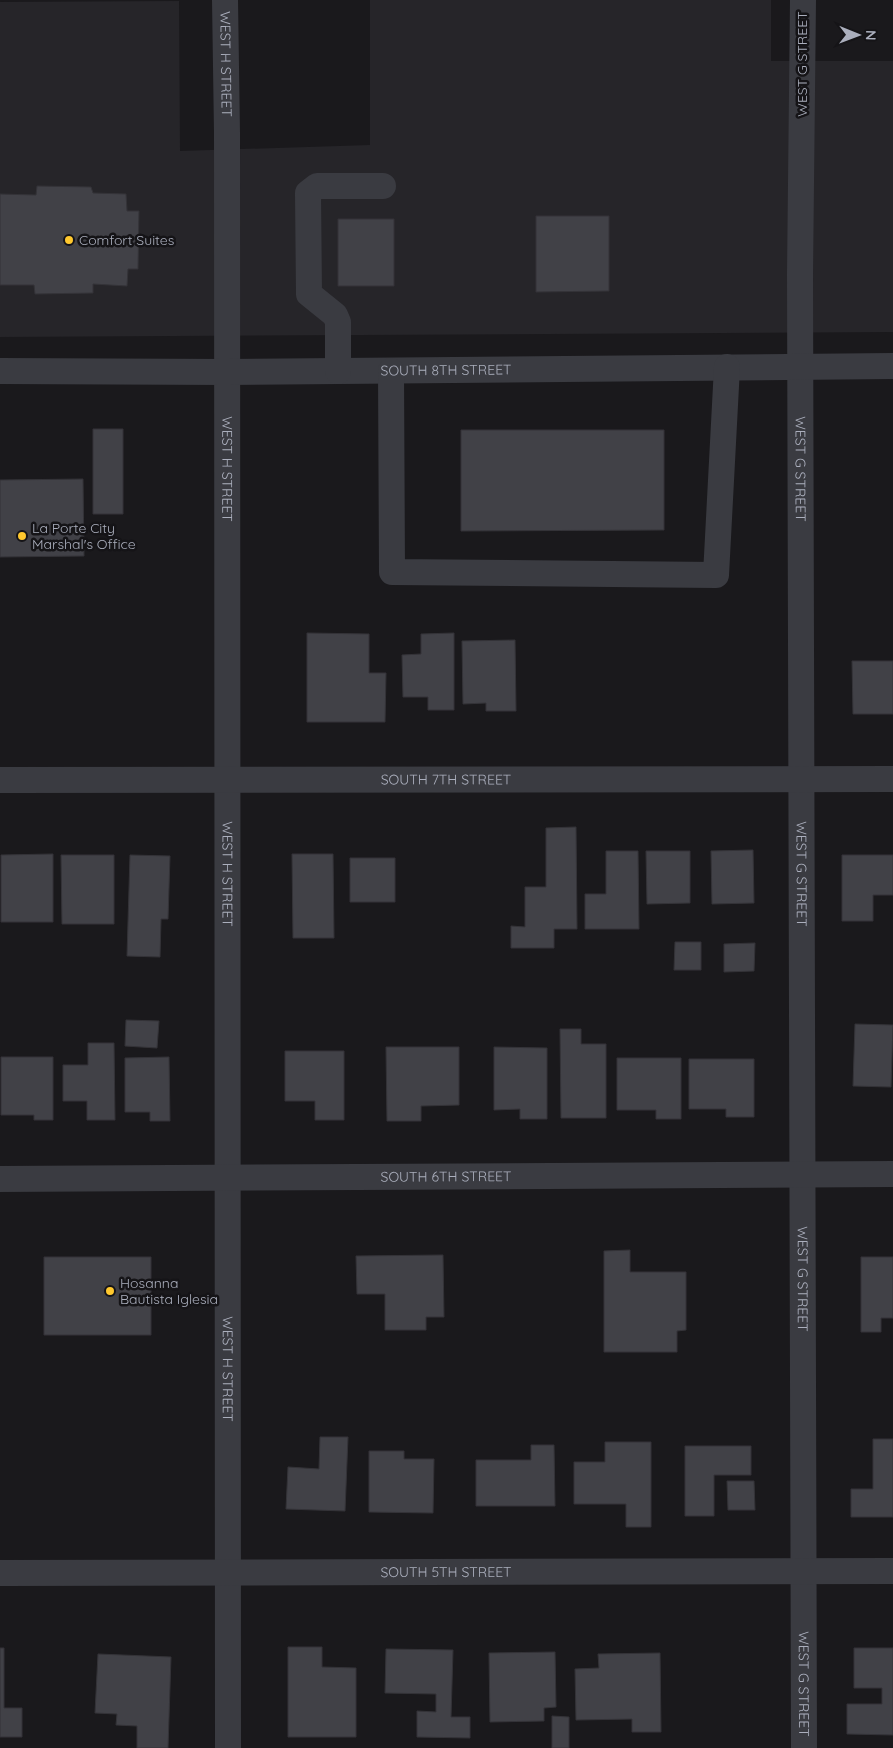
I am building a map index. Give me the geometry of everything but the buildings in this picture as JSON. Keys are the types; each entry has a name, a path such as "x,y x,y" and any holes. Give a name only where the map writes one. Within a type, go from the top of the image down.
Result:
{"street":[{"name":"WEST H STREET","path":"225,0 227,133 228,1748"},
{"name":"WEST G STREET","path":"803,0 801,366 804,1748"},
{"path":"338,371 338,322 335,315 309,294 308,193 318,186 383,186"},
{"name":"SOUTH 8TH STREET","path":"0,371 226,372 893,366"},
{"path":"391,371 392,572 716,575 727,367"},
{"name":"SOUTH 7TH STREET","path":"0,780 893,779"},
{"name":"SOUTH 6TH STREET","path":"0,1179 803,1173 893,1174"},
{"name":"SOUTH 5TH STREET","path":"0,1573 893,1571"}],"shaded area":[{"path":"370,0 771,0 771,61 893,61 893,332 0,337 0,2 179,1 180,151 370,145"}],"place":[{"name":"Comfort Suites","path":"69,240"},
{"name":"La Porte City Marshal's Office","path":"22,536"},
{"name":"Hosanna Bautista Iglesia","path":"110,1291"}]}
